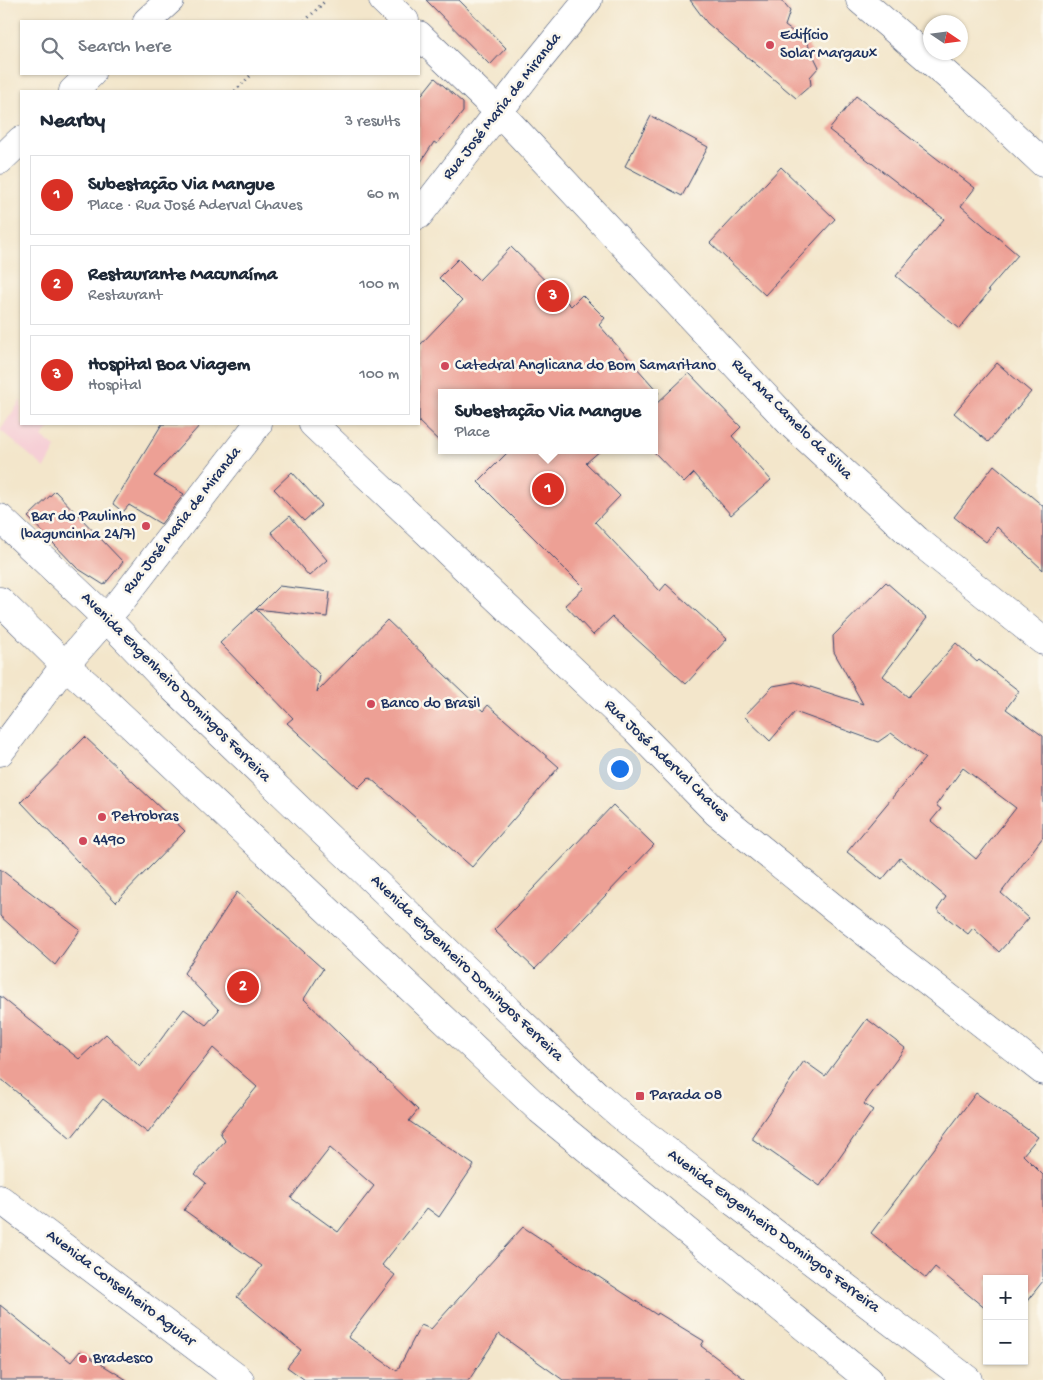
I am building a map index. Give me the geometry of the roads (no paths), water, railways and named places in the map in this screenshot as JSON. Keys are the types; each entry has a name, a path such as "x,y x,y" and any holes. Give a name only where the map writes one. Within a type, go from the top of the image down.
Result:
{"street":[{"path":"148,20 170,0"},
{"path":"383,0 404,20"},
{"name":"Rua José Maria de Miranda","path":"420,214 498,112 588,0"},
{"path":"860,0 977,101 1043,163"},
{"name":"Rua Ana Camelo da Silva","path":"420,36 498,112 791,424 917,540 1043,641"},
{"path":"74,90 90,75"},
{"path":"0,160 20,141"},
{"name":"Rua José Maria de Miranda","path":"0,752 65,665 122,600 257,425"},
{"name":"Rua José Aderval Chaves","path":"314,425 636,730 717,813 834,908 1043,1071"},
{"name":"Avenida Engenheiro Domingos Ferreira","path":"0,518 106,618 174,689 610,1106 968,1380"},
{"path":"0,601 65,665 540,1110 869,1380"},
{"name":"Avenida Conselheiro Aguiar","path":"0,1199 240,1380"}],"place":[{"name":"Edifício Solar Margaux","path":"770,45"},
{"name":"Hospital Boa Viagem","path":"553,296"},
{"name":"Catedral Anglicana do Bom Samaritano","path":"445,366"},
{"name":"Subestação Via Mangue","path":"548,489"},
{"name":"Bar do Paulinho (baguncinha 24/7)","path":"146,526"},
{"name":"Banco do Brasil","path":"371,704"},
{"name":"Petrobras","path":"102,817"},
{"name":"4490","path":"83,841"},
{"name":"Restaurante Macunaíma","path":"243,987"},
{"name":"Parada 08","path":"640,1096"},
{"name":"Bradesco","path":"83,1359"}]}
